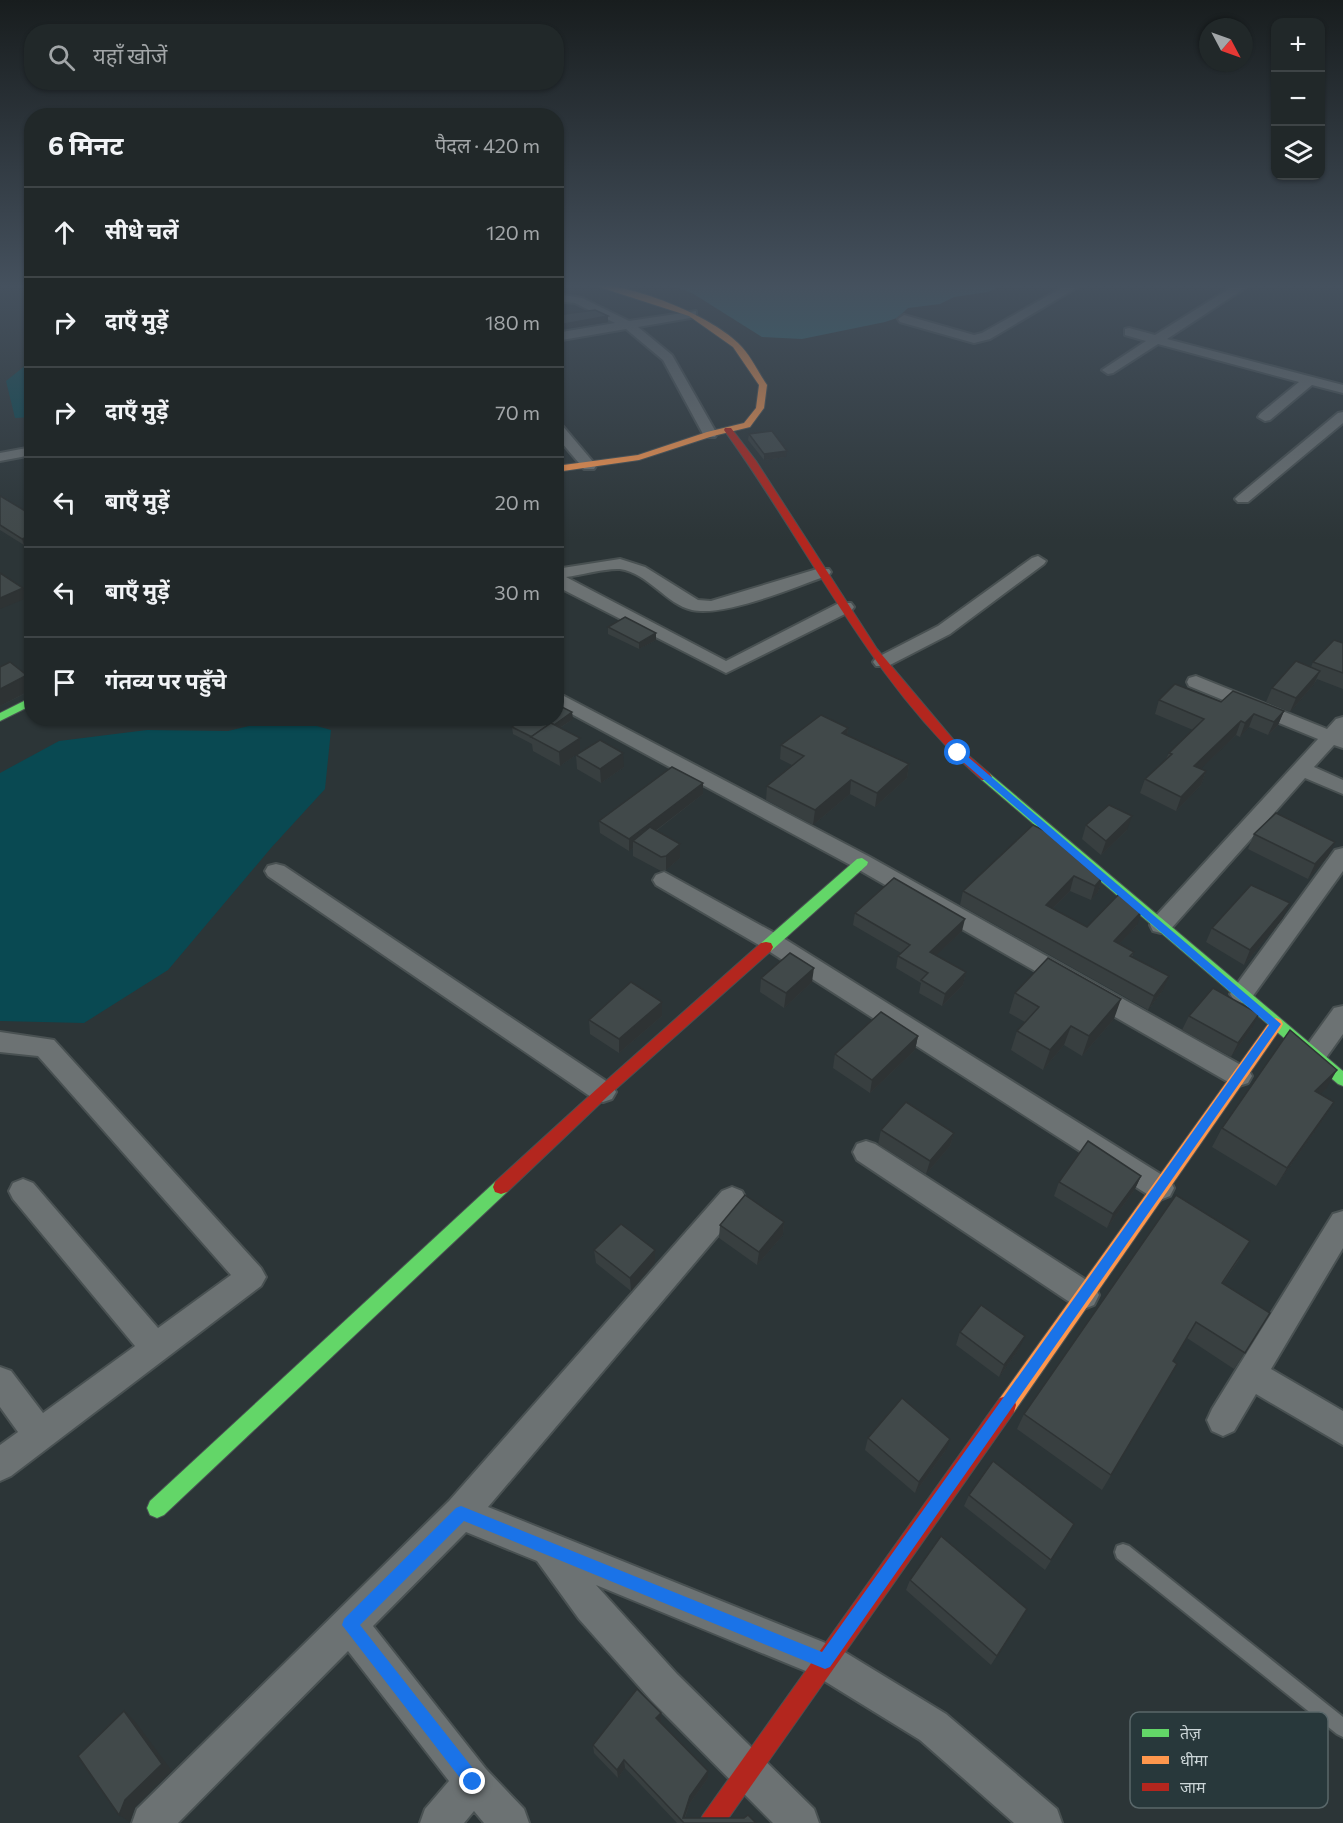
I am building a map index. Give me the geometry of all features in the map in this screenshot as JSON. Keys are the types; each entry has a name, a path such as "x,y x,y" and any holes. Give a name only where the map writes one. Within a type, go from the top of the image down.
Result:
{"street":[{"path":"676,369 710,434"},
{"path":"564,468 639,457 710,434 747,425 760,408 763,385 752,369"},
{"path":"1265,369 1343,388"},
{"path":"1265,417 1311,380"},
{"path":"1243,498 1343,416"},
{"path":"728,430 752,461 844,607 882,662 958,753 1343,1080"},
{"path":"564,436 589,466"},
{"path":"0,457 24,452"},
{"path":"882,662 904,653 949,626 1038,561"},
{"path":"564,573 620,564 639,570 694,605 711,606 823,572"},
{"path":"564,583 726,668 844,607"},
{"path":"1161,925 1302,769 1339,734 1196,682"},
{"path":"564,702 862,862 1239,1076"},
{"path":"0,718 24,704"},
{"path":"1302,769 1343,788"},
{"path":"1242,994 1343,855"},
{"path":"157,1508 603,1092 862,862"},
{"path":"276,871 603,1092"},
{"path":"664,880 772,942 1160,1188"},
{"path":"1314,1055 1343,1015"},
{"path":"711,1823 1276,1024"},
{"path":"0,1042 45,1047 251,1277 0,1465"},
{"path":"866,1152 1084,1294"},
{"path":"23,1191 156,1348"},
{"path":"151,1823 461,1513 732,1199"},
{"path":"1223,1420 1343,1223"},
{"path":"1251,1374 1343,1429"},
{"path":"0,1382 40,1435"},
{"path":"461,1513 825,1661 933,1727 1043,1823"},
{"path":"549,1549 591,1607 664,1687 800,1823"},
{"path":"350,1625 473,1782 510,1823"},
{"path":"439,1823 473,1782"}],"lane":[{"path":"1123,1552 1323,1712"},
{"path":"1328,1716 1343,1728"}],"shaded area":[{"path":"24,369 24,417 15,418 6,381"},
{"path":"249,726 317,726 331,730 325,789 271,848 168,970 84,1023 0,1021 0,773 59,741 147,730 228,731"}],"building":[{"path":"772,431 787,451 764,454 749,434"},
{"path":"0,496 24,510 24,538 0,525"},
{"path":"0,573 23,588 0,598"},
{"path":"625,617 656,633 639,643 608,627"},
{"path":"1334,640 1343,643 1343,673 1313,662"},
{"path":"1296,661 1320,671 1296,698 1272,688"},
{"path":"10,662 24,673 24,677 0,689 0,667"},
{"path":"1175,684 1221,702 1233,691 1284,711 1274,722 1254,714 1245,723 1241,721 1194,766 1206,771 1181,797 1145,779 1204,719 1159,700"},
{"path":"564,708 572,712 564,718"},
{"path":"821,715 848,728 842,733 909,764 877,793 851,780 815,810 767,786 804,756 781,745"},
{"path":"513,726 547,726 531,737 512,727"},
{"path":"547,726 557,726 580,738 559,752 531,737"},
{"path":"600,740 623,753 600,769 576,755"},
{"path":"672,767 703,783 629,839 599,821"},
{"path":"1109,805 1132,816 1106,841 1086,825"},
{"path":"1276,813 1335,842 1315,864 1254,834"},
{"path":"1033,825 1053,835 1102,878 1095,886 1074,876 1046,905 1087,927 1120,893 1142,911 1114,941 1134,952 1130,956 1169,976 1154,996 963,891"},
{"path":"650,827 680,844 666,856 661,857 633,841"},
{"path":"894,878 965,919 930,952 966,972 945,994 921,980 928,973 898,956 910,945 855,913"},
{"path":"1251,885 1290,903 1250,950 1212,928"},
{"path":"790,953 814,968 786,993 761,978"},
{"path":"1048,958 1121,999 1089,1036 1071,1026 1050,1050 1017,1031 1039,1007 1015,993"},
{"path":"631,982 662,1002 619,1039 589,1020"},
{"path":"1213,988 1259,1014 1238,1043 1189,1016"},
{"path":"881,1012 918,1036 872,1080 835,1054"},
{"path":"1290,1030 1337,1070 1315,1091 1334,1102 1287,1168 1222,1128"},
{"path":"906,1102 954,1133 930,1161 881,1130"},
{"path":"1088,1141 1141,1176 1113,1214 1059,1182"},
{"path":"745,1195 784,1222 759,1252 720,1225"},
{"path":"1176,1195 1250,1241 1222,1283 1270,1313 1245,1353 1196,1322 1173,1361 1177,1364 1111,1475 1024,1414"},
{"path":"621,1224 655,1250 630,1278 594,1250"},
{"path":"981,1305 1025,1336 1004,1365 960,1332"},
{"path":"902,1398 950,1439 919,1482 868,1438"},
{"path":"993,1461 1074,1524 1051,1560 969,1495"},
{"path":"941,1536 1027,1609 997,1656 910,1580"},
{"path":"637,1689 661,1713 656,1718 708,1771 690,1796 683,1818 744,1818 748,1815 756,1823 684,1823 624,1760 617,1770 593,1745"},
{"path":"124,1711 162,1764 125,1800 119,1815 78,1756"}],"traffic: fast":[{"path":"0,718 24,704"},
{"path":"986,777 1343,1080"},
{"path":"766,947 862,862"},
{"path":"157,1508 501,1187"}],"traffic: slow":[{"path":"564,468 639,457 710,434 747,425 760,408 763,385 752,369"},
{"path":"1007,1405 1276,1024"}],"traffic: jam":[{"path":"728,430 752,461 873,651 958,753 986,777"},
{"path":"501,1187 603,1092 766,947"},
{"path":"711,1823 1007,1405"}],"route":[{"path":"473,1782 350,1625 461,1513 825,1661 1276,1024 958,753"}]}
